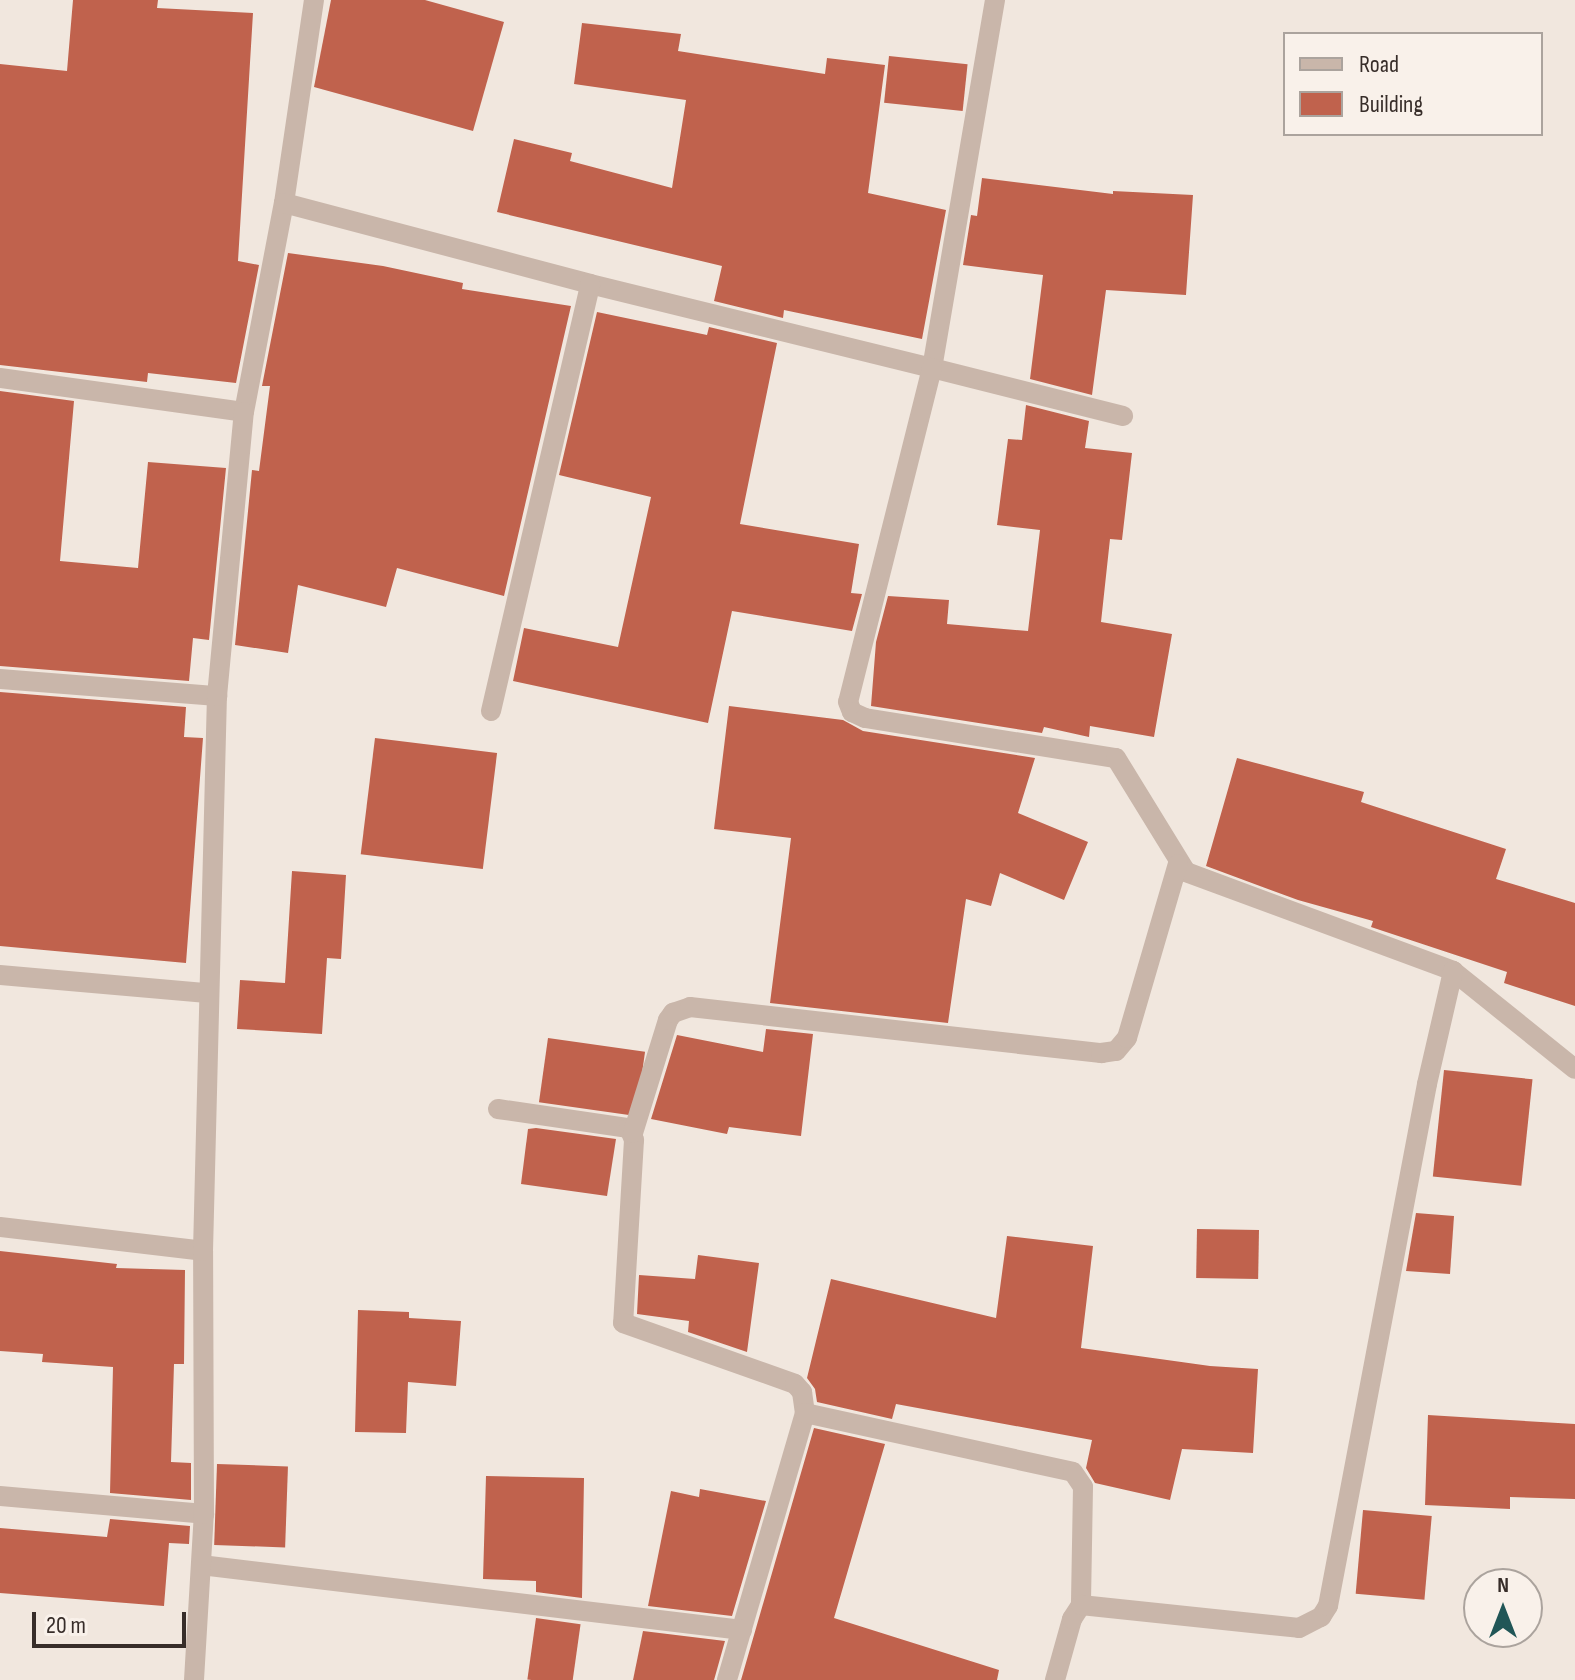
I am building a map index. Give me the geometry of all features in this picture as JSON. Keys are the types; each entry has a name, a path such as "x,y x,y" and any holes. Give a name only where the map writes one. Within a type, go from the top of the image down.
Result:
{"street":[{"path":"194,1680 204,1514 203,1251 207,993 217,696 244,412 284,203 314,0"},
{"path":"995,0 932,368 849,708 865,718 1116,758 1178,864 1186,872 1453,971 1575,1069"},
{"path":"284,203 590,284 1123,416"},
{"path":"491,711 590,284"},
{"path":"0,378 244,412"},
{"path":"0,679 217,696"},
{"path":"727,1680 805,1413 802,1392 795,1384 623,1323 633,1133 668,1020 673,1013 690,1007 1101,1053 1116,1051 1127,1038 1178,864"},
{"path":"1081,1605 1299,1628 1321,1617 1328,1606 1427,1084 1453,971"},
{"path":"0,975 207,993"},
{"path":"498,1109 619,1124 633,1133"},
{"path":"0,1227 203,1251"},
{"path":"805,1413 1073,1472 1083,1487 1081,1605 1072,1619 1055,1680"},
{"path":"0,1496 204,1514"},
{"path":"201,1565 742,1630"}],"building":[{"path":"73,0 158,0 157,8 253,13 238,261 259,265 236,383 148,373 147,382 0,365 0,64 67,71"},
{"path":"331,0 425,0 504,22 473,131 314,87"},
{"path":"582,23 681,34 678,51 825,74 827,58 885,65 868,193 946,210 922,339 784,310 783,318 714,301 722,266 497,212 514,139 572,153 570,161 672,188 686,100 574,84"},
{"path":"889,56 968,64 963,111 884,103"},
{"path":"982,178 1113,194 1113,191 1193,195 1186,295 1106,290 1092,395 1030,379 1043,275 963,265 971,215 977,216"},
{"path":"288,253 383,266 463,283 462,289 571,306 504,596 397,568 386,607 298,585 288,653 235,645 252,470 259,471 270,386 262,386"},
{"path":"597,312 707,335 709,327 777,343 740,524 859,544 851,593 862,594 852,631 732,611 708,723 513,681 524,628 618,647 651,497 559,475"},
{"path":"0,391 74,401 60,561 138,568 148,462 226,468 209,640 193,638 189,681 0,666"},
{"path":"1026,405 1089,421 1085,448 1132,453 1122,540 1110,539 1101,622 1172,634 1154,737 1090,726 1089,737 1044,727 1042,733 871,706 876,642 888,596 949,600 947,624 1028,631 1040,530 997,525 1008,439 1022,440"},
{"path":"0,692 186,707 184,737 203,738 186,963 0,946"},
{"path":"729,706 843,720 863,731 1035,758 1018,813 1088,842 1064,900 1000,873 991,906 966,899 948,1023 770,1003 791,838 714,829"},
{"path":"375,738 497,753 483,869 361,854"},
{"path":"1237,758 1364,792 1361,802 1506,849 1496,879 1575,903 1575,1006 1504,983 1507,972 1371,927 1373,921 1298,900 1206,866"},
{"path":"292,871 346,875 341,959 327,958 322,1034 237,1029 240,980 285,983"},
{"path":"766,1029 813,1034 801,1136 729,1127 727,1134 651,1119 677,1035 763,1052"},
{"path":"548,1038 645,1052 636,1116 539,1102"},
{"path":"1444,1070 1533,1079 1521,1186 1433,1176"},
{"path":"528,1129 616,1139 607,1196 521,1184"},
{"path":"1416,1213 1454,1216 1450,1274 1406,1271"},
{"path":"1197,1229 1259,1230 1258,1279 1196,1278"},
{"path":"1007,1236 1093,1246 1081,1348 1210,1366 1258,1369 1253,1453 1182,1449 1170,1500 1095,1483 1086,1468 1092,1440 896,1404 892,1419 817,1402 815,1389 807,1378 831,1279 996,1318"},
{"path":"0,1251 117,1264 116,1268 185,1270 184,1364 174,1364 171,1462 191,1463 191,1500 110,1493 113,1367 42,1362 43,1354 0,1351"},
{"path":"698,1255 759,1263 747,1352 688,1332 689,1321 637,1314 639,1275 695,1279"},
{"path":"358,1310 409,1312 409,1318 461,1321 456,1386 408,1382 406,1433 355,1432"},
{"path":"1428,1415 1575,1424 1575,1499 1510,1497 1510,1509 1425,1505"},
{"path":"814,1428 885,1444 834,1618 999,1670 997,1680 741,1680"},
{"path":"217,1464 288,1466 285,1547 214,1545"},
{"path":"486,1476 584,1478 582,1598 536,1592 536,1581 483,1579"},
{"path":"700,1489 766,1501 732,1616 648,1606 671,1491 699,1497"},
{"path":"1363,1510 1432,1516 1424,1600 1356,1594"},
{"path":"110,1519 190,1526 189,1544 169,1543 164,1606 0,1593 0,1528 107,1537"},
{"path":"536,1618 581,1624 573,1680 527,1679"},
{"path":"643,1631 725,1641 714,1680 633,1680"}]}
